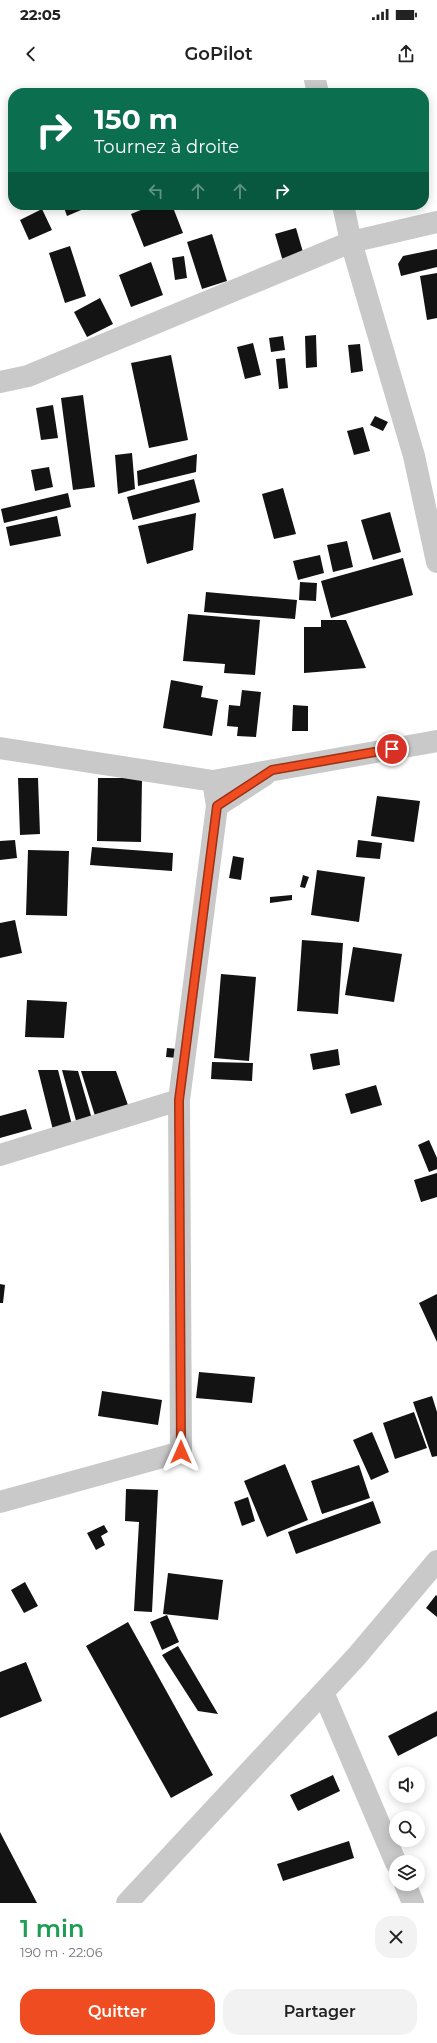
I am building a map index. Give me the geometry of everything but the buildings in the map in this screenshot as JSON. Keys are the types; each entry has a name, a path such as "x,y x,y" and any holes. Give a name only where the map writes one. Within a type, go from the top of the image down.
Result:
{"street":[{"path":"344,210 351,242 414,456 437,562"},
{"path":"0,382 28,376 351,242 437,222"},
{"path":"0,748 214,781 437,741"},
{"path":"217,806 272,770"},
{"path":"0,1502 181,1452 179,1100 217,806 214,781"},
{"path":"0,1155 179,1100"},
{"path":"126,1903 356,1657 437,1561"},
{"path":"323,1692 393,1855"},
{"path":"408,1891 413,1903"}],"route":[{"path":"181,1452 179,1100 217,806 272,770 392,749"}]}
